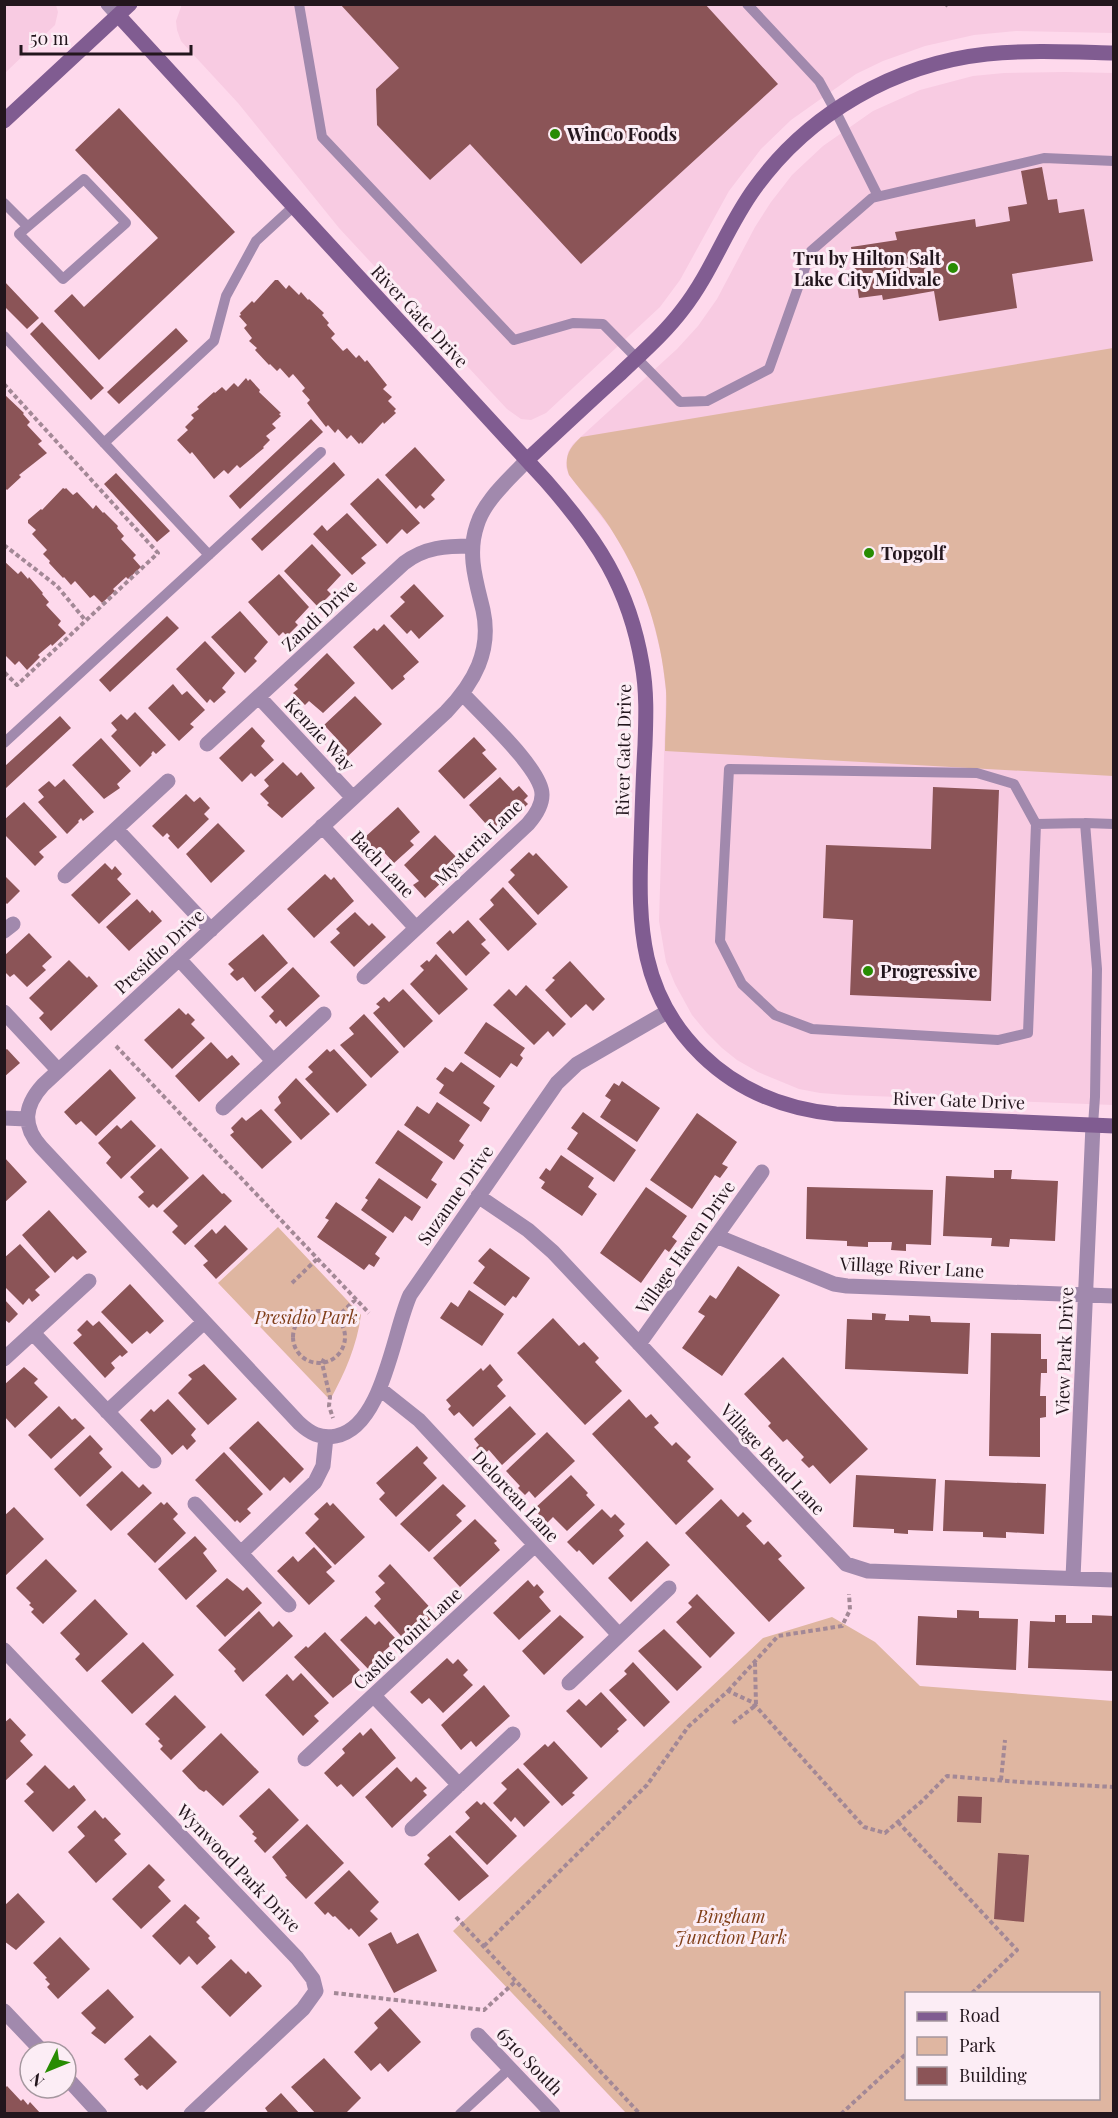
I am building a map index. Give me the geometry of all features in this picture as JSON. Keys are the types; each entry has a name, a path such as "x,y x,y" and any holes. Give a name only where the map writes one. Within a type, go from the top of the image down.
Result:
{"street":[{"path":"4,122 113,10 130,4"},
{"name":"River Gate Drive","path":"113,10 527,460 572,511 600,549 622,593 638,642 645,699 640,924 654,987 667,1012 689,1042 726,1076 749,1090 790,1106 836,1114 1113,1126"},
{"path":"527,460 657,339 683,310 707,273 741,208 768,171 799,138 835,110 884,82 910,72 961,58 1008,52 1113,53"},
{"name":"Presidio Drive","path":"27,1119 33,1098 42,1085 463,694 480,665 486,639 483,612 474,578 472,546 477,522 490,501 527,460"},
{"name":"Zandi Drive","path":"207,744 404,563 430,549 472,546"},
{"name":"Mysteria Lane","path":"364,977 528,824 541,803 541,785 533,770 463,694"},
{"name":"Kenzie Way","path":"259,697 353,798"},
{"path":"65,876 168,781"},
{"name":"Bach Lane","path":"322,826 416,928"},
{"path":"116,829 211,930"},
{"path":"179,959 273,1061"},
{"path":"4,1012 58,1070"},
{"name":"Suzanne Drive","path":"326,1437 345,1433 367,1413 380,1389 400,1320 410,1295 563,1076 577,1064 667,1012"},
{"path":"223,1108 324,1014"},
{"path":"4,1118 27,1119 32,1134 41,1147 298,1423 312,1433 326,1437 323,1466 315,1482 241,1553"},
{"name":"View Park Drive","path":"1073,1578 1093,1125"},
{"name":"Village Haven Drive","path":"639,1344 762,1172"},
{"name":"Village Bend Lane","path":"478,1196 541,1240 846,1564 868,1571 1113,1580"},
{"name":"Village River Lane","path":"716,1236 834,1284 847,1286 1113,1296"},
{"path":"4,1359 89,1281"},
{"path":"107,1412 204,1322"},
{"path":"33,1333 154,1461"},
{"name":"Delorean Lane","path":"380,1389 419,1420 619,1635"},
{"path":"195,1504 289,1605"},
{"name":"Castle Point Lane","path":"305,1760 535,1545"},
{"path":"569,1683 669,1588"},
{"name":"Wynwood Park Drive","path":"4,1650 297,1958 312,1979 316,1991"},
{"path":"374,1696 459,1785"},
{"path":"412,1829 513,1734"},
{"path":"191,2114 295,2017 316,1991"},
{"path":"4,2011 32,2040"},
{"name":"6510 South","path":"478,2035 553,2114"},
{"path":"78,2090 100,2114"}],"lane":[{"path":"299,4 322,137 514,340 573,322 603,324 680,402 707,401 769,369 811,251 872,198 1044,158 1113,161"},
{"path":"747,4 819,81 878,196"},
{"path":"84,180 126,224 63,279 19,234 27,226 84,180"},
{"path":"4,203 27,226"},
{"path":"104,443 214,341 226,296 256,241 293,207"},
{"path":"4,336 209,555"},
{"path":"7,735 321,452"},
{"path":"729,769 977,773 1014,784 1036,824 1028,1033 998,1040 812,1029 775,1015 758,1000 742,984 720,941 729,769"},
{"path":"1086,823 1097,969 1093,1125"},
{"path":"1036,824 1113,824"},
{"path":"460,2114 510,2068"}],"path":[{"path":"4,384 158,553 17,685 4,672"},
{"path":"4,545 57,586 86,621"},
{"path":"116,1046 369,1313"},
{"path":"291,1283 318,1259"},
{"path":"336,1318 356,1299"},
{"path":"323,1312 336,1318 344,1330 343,1345 335,1357 323,1361 308,1360 297,1350 293,1337 297,1323 308,1313 323,1312"},
{"path":"323,1361 330,1397 329,1406 333,1418"},
{"path":"484,1946 647,1785 688,1727 728,1691 778,1636 842,1626 850,1610 849,1594"},
{"path":"755,1663 756,1705"},
{"path":"728,1691 752,1701 864,1827 885,1833 947,1776 1113,1787"},
{"path":"733,1724 756,1705"},
{"path":"1001,1780 1005,1740"},
{"path":"898,1822 1017,1950 973,1992"},
{"path":"456,1917 640,2114"},
{"path":"316,1991 484,2010 516,1981"},
{"path":"841,2114 905,2055"}],"shaded area":[{"path":"5,4 56,5 58,12 55,25 5,73"},
{"path":"182,4 1114,5 1113,33 1016,31 974,35 925,46 883,61 856,74 791,120 761,149 729,191 680,280 660,307 546,413 531,420 521,419 507,409 339,228 238,103 181,41 176,21"},
{"path":"1065,72 1113,73 1113,1105 846,1095 799,1089 758,1072 722,1048 692,1015 666,962 659,921 666,693 662,658 650,609 636,574 614,533 569,475 566,467 568,452 573,444 677,349 698,326 717,299 755,227 771,202 792,175 823,146 873,111 920,90 973,76"}],"green space":[{"name":"Topgolf","path":"1113,348 1113,776 665,751 666,690 655,629 642,590 625,552 604,519 569,475 568,454 581,437"},
{"name":"Presidio Park","path":"278,1227 361,1315 350,1359 330,1400 218,1283"},
{"name":"Bingham Junction Park","path":"832,1617 875,1642 920,1686 1113,1701 1113,2113 626,2113 453,1931 763,1638"}],"building":[{"name":"WinCo Foods","path":"340,4 705,4 778,84 581,264 470,144 430,180 377,125 376,89 399,68"},
{"path":"119,108 235,232 99,360 54,311 72,294 84,307 158,238 75,150"},
{"name":"Tru by Hilton Salt Lake City Midvale","path":"1042,167 1048,200 1057,199 1059,213 1084,209 1093,261 1012,274 1017,308 939,321 934,291 883,300 882,295 859,298 851,247 897,240 895,232 975,219 976,227 1010,221 1008,207 1027,204 1021,171"},
{"path":"275,280 278,280 286,289 289,285 299,295 301,292 324,313 322,315 329,323 327,325 335,334 331,338 343,351 347,348 356,358 359,355 365,362 367,360 387,385 383,389 392,397 388,401 396,409 394,411 396,413 384,424 383,422 362,444 361,442 359,444 351,435 347,439 338,429 335,433 328,425 326,427 307,403 310,400 302,391 305,388 293,374 289,378 280,368 277,371 269,365 249,341 252,338 244,328 247,325 239,316 240,313 252,301 254,303"},
{"path":"4,281 39,318 27,329 4,306"},
{"path":"42,322 104,388 91,400 30,334"},
{"path":"176,328 188,341 119,404 107,392"},
{"path":"246,378 248,381 250,379 260,390 259,392 281,413 279,414 281,416 272,424 276,428 266,436 270,440 264,448 240,468 237,465 228,474 224,470 214,479 192,452 190,454 177,440 188,430 185,427 194,418 191,415 199,409 197,407 222,387 226,391 234,383 238,387"},
{"path":"4,394 24,413 30,422 27,425 42,441 38,444 47,453 19,475 21,477 7,490 4,487"},
{"path":"311,419 323,432 240,509 229,496"},
{"path":"415,447 445,480 431,495 435,499 424,509 420,505 416,509 385,475"},
{"path":"334,462 345,475 262,551 251,539"},
{"path":"116,473 170,531 157,542 104,484"},
{"path":"378,478 420,523 407,534 402,529 387,544 350,504"},
{"path":"63,488 73,495 77,492 93,509 96,505 118,526 117,528 124,536 121,539 136,555 133,558 141,567 113,589 115,591 102,603 94,595 90,598 75,581 71,585 49,563 50,561 43,554 47,550 32,534 36,530 28,523 28,520 42,510"},
{"path":"347,513 377,545 361,558 366,563 352,575 313,534 322,525 327,531"},
{"path":"312,544 341,575 327,590 331,594 318,607 284,571"},
{"path":"4,561 18,574 21,571 28,579 29,577 43,593 49,602 46,605 61,621 58,625 66,633 38,655 40,657 27,670 19,661 15,665 4,654"},
{"path":"279,574 309,607 295,622 298,625 287,636 283,632 279,636 248,602"},
{"path":"414,584 444,616 419,639 411,630 407,634 390,616 405,602 400,597"},
{"path":"240,611 268,642 254,658 257,661 245,673 211,637"},
{"path":"167,616 179,628 110,692 99,680"},
{"path":"384,624 419,662 392,690 353,647 374,628 377,631"},
{"path":"205,641 235,673 222,688 226,692 214,703 210,699 207,703 176,669"},
{"path":"327,653 355,683 323,713 309,701 305,705 293,693 298,689 294,685"},
{"path":"173,684 182,695 187,691 205,710 190,724 194,727 179,741 148,708"},
{"path":"355,696 382,724 346,758 333,745 339,741 324,725"},
{"path":"135,712 166,745 156,754 153,751 140,767 111,736 117,730 111,723 121,714 127,720"},
{"path":"60,716 71,728 5,789 5,766"},
{"path":"252,727 265,741 261,746 274,760 255,777 251,773 242,782 219,758"},
{"path":"474,737 486,750 482,753 497,769 464,799 438,771"},
{"path":"101,738 131,771 117,784 120,788 104,799 72,765"},
{"path":"283,762 297,776 301,772 315,788 282,818 267,805 269,803 260,794 269,786 264,780"},
{"path":"500,777 513,791 519,786 528,796 524,800 528,804 495,834 469,805"},
{"path":"64,779 94,812 83,821 81,818 67,834 38,802 44,797 38,790 49,781 55,787"},
{"path":"933,787 999,790 991,1001 850,995 853,920 823,918 826,845 931,849"},
{"path":"186,794 194,802 200,797 210,808 204,814 209,819 178,849 168,838 170,836 167,833 163,837 152,826"},
{"path":"24,802 57,837 39,852 44,857 35,866 4,834 4,820"},
{"path":"398,807 420,832 410,841 414,845 394,863 382,850 378,853 364,838"},
{"path":"218,823 245,851 211,883 186,854"},
{"path":"435,835 462,863 425,898 413,885 419,881 404,865"},
{"path":"529,852 533,856 536,853 568,887 538,915 508,882 515,875 510,870"},
{"path":"105,863 112,870 115,866 122,874 117,879 131,894 99,924 71,895"},
{"path":"325,874 331,880 334,877 354,901 314,938 287,909"},
{"path":"4,875 20,891 7,904 4,901"},
{"path":"503,887 537,924 508,951 479,919 494,905 490,900"},
{"path":"137,899 150,913 152,910 162,921 129,951 106,927"},
{"path":"355,912 369,926 372,923 386,937 354,967 330,942 340,933 336,929"},
{"path":"468,920 486,940 481,944 490,953 466,976 436,943 450,930 453,934"},
{"path":"29,933 52,957 42,966 46,970 27,987 14,974 10,977 4,971 4,956"},
{"path":"263,934 288,963 255,992 243,977 237,981 230,974 234,970 228,964"},
{"path":"436,954 468,989 439,1015 410,984 424,970 420,966 427,960 429,962"},
{"path":"69,960 98,986 51,1031 39,1018 44,1013 29,998"},
{"path":"570,961 605,999 593,1011 586,1004 571,1018 545,990 555,980 552,978"},
{"path":"293,967 320,996 286,1027 280,1020 276,1024 269,1016 274,1011 261,997"},
{"path":"526,985 566,1024 553,1037 548,1031 534,1045 493,1005 509,989 516,996"},
{"path":"403,989 433,1021 404,1048 373,1013 380,1007 376,1004 384,997 389,1002"},
{"path":"179,1008 195,1020 191,1024 205,1038 172,1069 144,1040"},
{"path":"364,1014 399,1052 371,1078 340,1045 354,1034 349,1028"},
{"path":"486,1022 525,1048 520,1055 523,1058 517,1067 511,1063 500,1078 464,1053"},
{"path":"211,1042 227,1059 232,1055 240,1064 199,1102 175,1076"},
{"path":"7,1049 20,1063 4,1077 4,1051"},
{"path":"327,1049 330,1052 334,1049 367,1085 337,1113 305,1079 313,1072 308,1067"},
{"path":"461,1062 495,1086 483,1103 490,1108 481,1122 439,1093 444,1085 436,1079 445,1067 453,1072"},
{"path":"110,1069 136,1098 96,1136 81,1121 76,1125 64,1112"},
{"path":"296,1078 330,1114 301,1140 274,1110 281,1103 278,1097"},
{"path":"622,1081 660,1108 637,1142 600,1117 611,1100 605,1096 614,1083 619,1086"},
{"path":"437,1102 470,1125 459,1141 464,1145 454,1160 404,1125 417,1106 429,1114"},
{"path":"261,1109 292,1142 262,1169 230,1135 234,1132 231,1128 242,1117 246,1121"},
{"path":"583,1112 636,1150 614,1182 567,1149 578,1133 571,1128"},
{"path":"697,1113 737,1142 722,1164 728,1167 720,1178 715,1175 692,1209 650,1180"},
{"path":"131,1120 156,1146 121,1179 106,1163 111,1157 98,1143 117,1125 121,1129"},
{"path":"398,1130 443,1162 431,1180 437,1184 427,1199 375,1163"},
{"path":"161,1148 189,1178 157,1208 153,1204 149,1208 138,1197 144,1192 130,1177"},
{"path":"561,1155 594,1178 588,1187 597,1194 582,1216 541,1188 545,1182 539,1178 546,1168 550,1171"},
{"path":"4,1157 27,1182 4,1203"},
{"path":"994,1170 1012,1170 1011,1179 1058,1181 1055,1241 1010,1239 1009,1247 991,1246 992,1238 943,1236 946,1176 994,1178"},
{"path":"203,1174 232,1201 185,1245 172,1232 178,1226 163,1211"},
{"path":"379,1178 421,1207 412,1221 405,1216 393,1233 361,1210 368,1200 365,1198"},
{"path":"646,1187 687,1216 672,1237 677,1241 669,1252 665,1249 641,1283 600,1253"},
{"path":"807,1187 933,1190 931,1245 906,1244 906,1251 891,1250 892,1242 868,1242 868,1247 847,1246 847,1241 806,1239"},
{"path":"336,1202 387,1237 375,1254 380,1258 374,1267 369,1264 364,1270 317,1237 329,1220 325,1218"},
{"path":"49,1210 87,1252 77,1260 73,1256 55,1273 22,1235"},
{"path":"225,1225 248,1249 216,1279 203,1265 208,1261 194,1246 212,1229 216,1234"},
{"path":"20,1244 50,1277 35,1290 40,1295 32,1302 29,1298 23,1305 4,1286 4,1258"},
{"path":"490,1248 530,1278 516,1298 513,1296 505,1306 473,1283 485,1267 478,1261"},
{"path":"738,1266 780,1295 722,1376 682,1348 705,1316 698,1312 710,1295 716,1299"},
{"path":"130,1284 164,1321 150,1334 147,1331 132,1344 101,1312"},
{"path":"469,1290 504,1314 482,1346 440,1318 451,1302 458,1307"},
{"path":"4,1299 18,1314 9,1323 4,1319"},
{"path":"872,1313 886,1314 885,1320 909,1321 909,1315 930,1316 931,1322 970,1323 968,1374 845,1369 847,1319 872,1320"},
{"path":"553,1318 579,1346 584,1342 599,1358 595,1362 622,1391 585,1425 517,1353"},
{"path":"87,1320 93,1326 99,1321 128,1352 122,1357 120,1355 111,1363 115,1368 105,1378 73,1343 82,1335 77,1330"},
{"path":"991,1333 1041,1334 1041,1359 1047,1359 1047,1373 1041,1373 1040,1396 1046,1396 1046,1417 1040,1418 1040,1457 989,1456"},
{"path":"783,1357 868,1449 830,1484 813,1465 809,1468 801,1460 804,1457 787,1439 783,1442 768,1426 771,1423 744,1394"},
{"path":"204,1364 237,1399 208,1425 178,1393 192,1379 188,1375"},
{"path":"490,1364 503,1380 497,1386 506,1396 473,1427 459,1412 454,1416 448,1409 451,1406 446,1400 481,1368 483,1371"},
{"path":"24,1367 38,1379 34,1383 48,1397 15,1428 4,1416 4,1385"},
{"path":"168,1399 196,1429 191,1435 196,1441 187,1450 183,1445 172,1455 140,1420 151,1409 154,1412"},
{"path":"629,1399 646,1418 651,1414 659,1423 654,1427 672,1446 676,1442 691,1457 687,1461 714,1489 676,1525 592,1434"},
{"path":"59,1406 72,1420 75,1418 85,1428 51,1459 28,1435"},
{"path":"510,1406 536,1434 502,1465 489,1450 483,1455 476,1448 479,1445 474,1439"},
{"path":"258,1421 304,1469 290,1483 284,1477 270,1491 229,1448"},
{"path":"547,1432 575,1461 535,1498 529,1491 525,1495 506,1471"},
{"path":"90,1435 103,1449 99,1453 112,1467 80,1497 54,1469"},
{"path":"417,1446 428,1458 423,1463 437,1478 396,1517 379,1499 385,1493 376,1483"},
{"path":"224,1452 263,1494 247,1509 251,1513 240,1523 237,1520 235,1522 195,1480"},
{"path":"122,1471 139,1488 143,1484 152,1493 111,1531 86,1505"},
{"path":"571,1475 588,1493 586,1495 595,1505 567,1531 553,1517 547,1523 534,1509"},
{"path":"856,1475 936,1479 933,1531 908,1530 908,1534 894,1533 894,1529 853,1527"},
{"path":"945,1480 1046,1484 1044,1534 1006,1532 1006,1538 983,1537 983,1532 943,1531"},
{"path":"443,1484 466,1506 456,1515 462,1521 429,1552 400,1524"},
{"path":"721,1499 738,1517 743,1512 752,1521 746,1526 764,1545 768,1541 782,1556 778,1559 805,1588 769,1622 685,1533"},
{"path":"161,1502 164,1505 167,1502 178,1514 173,1519 186,1533 155,1563 127,1534"},
{"path":"327,1502 330,1506 333,1503 365,1537 335,1565 305,1533 319,1519 314,1514"},
{"path":"14,1507 44,1539 4,1577 4,1516"},
{"path":"602,1509 611,1518 615,1514 625,1524 619,1530 624,1536 593,1565 579,1550 577,1552 567,1542"},
{"path":"475,1519 497,1541 494,1543 500,1550 460,1587 433,1558"},
{"path":"195,1536 207,1549 203,1553 217,1571 186,1600 158,1569"},
{"path":"647,1541 670,1565 631,1602 608,1578"},
{"path":"314,1547 332,1567 326,1572 335,1581 309,1605 277,1571 293,1556 298,1562"},
{"path":"46,1559 77,1591 43,1624 31,1612 34,1609 29,1605 31,1603 16,1588"},
{"path":"390,1564 436,1614 420,1629 415,1623 401,1636 374,1606 381,1599 375,1592 385,1583 378,1576"},
{"path":"227,1578 243,1591 247,1587 262,1603 225,1637 196,1606"},
{"path":"528,1580 534,1587 537,1584 544,1592 539,1597 551,1611 519,1640 493,1613"},
{"path":"697,1594 735,1633 710,1658 676,1622 692,1607 688,1603"},
{"path":"95,1599 128,1634 87,1672 75,1659 80,1654 60,1633"},
{"path":"957,1610 979,1611 979,1618 1018,1619 1016,1670 916,1665 918,1616 957,1618"},
{"path":"259,1611 273,1627 279,1621 293,1636 243,1682 234,1671 236,1669 218,1650"},
{"path":"560,1615 584,1637 544,1675 522,1651"},
{"path":"1055,1615 1066,1615 1066,1623 1092,1623 1092,1615 1114,1616 1114,1671 1028,1668 1030,1621 1055,1622"},
{"path":"366,1616 375,1625 379,1621 397,1640 383,1652 389,1659 373,1674 340,1640"},
{"path":"664,1629 702,1667 677,1691 638,1651"},
{"path":"325,1632 360,1670 353,1676 356,1679 333,1698 294,1657"},
{"path":"143,1642 174,1675 132,1714 101,1681"},
{"path":"447,1658 453,1664 458,1659 468,1670 463,1675 473,1685 443,1713 429,1698 422,1704 410,1692"},
{"path":"633,1662 670,1702 644,1727 609,1690 627,1674 624,1671"},
{"path":"301,1673 329,1703 314,1716 319,1721 303,1736 265,1695 287,1674 293,1681"},
{"path":"484,1685 510,1716 476,1747 471,1741 461,1750 441,1725"},
{"path":"601,1692 627,1720 601,1748 566,1711 579,1699 586,1706"},
{"path":"175,1695 206,1727 171,1760 160,1749 163,1746 158,1741 160,1739 145,1724"},
{"path":"10,1718 26,1735 20,1741 33,1755 4,1782 4,1723"},
{"path":"371,1728 396,1758 353,1797 341,1784 337,1787 324,1773 345,1753 342,1749 360,1732 363,1736"},
{"path":"221,1733 259,1772 223,1806 206,1790 204,1792 199,1789 182,1771"},
{"path":"554,1741 588,1778 572,1793 575,1795 562,1806 523,1764 545,1744 548,1747"},
{"path":"45,1765 69,1789 74,1785 86,1800 53,1832 24,1801 34,1792 26,1784"},
{"path":"397,1767 411,1782 416,1777 427,1788 423,1791 427,1795 392,1828 365,1797"},
{"path":"518,1768 550,1802 524,1827 515,1817 511,1822 493,1803 507,1789 501,1783"},
{"path":"269,1788 299,1820 265,1853 254,1841 257,1838 252,1834 254,1832 239,1816"},
{"path":"958,1796 982,1797 981,1823 957,1822"},
{"path":"477,1801 481,1805 484,1802 517,1836 487,1865 455,1832 470,1818 465,1812"},
{"path":"95,1810 121,1834 114,1840 127,1854 96,1883 68,1852 85,1836 77,1827"},
{"path":"307,1824 344,1863 306,1899 285,1877 287,1876 272,1857"},
{"path":"450,1835 489,1876 459,1901 424,1864 430,1858 427,1855"},
{"path":"998,1853 1029,1855 1024,1922 994,1919"},
{"path":"149,1864 165,1880 158,1887 171,1901 141,1929 112,1899"},
{"path":"349,1870 379,1902 370,1911 378,1919 359,1937 335,1916 333,1917 328,1912 325,1915 314,1903"},
{"path":"18,1893 45,1922 16,1950 4,1941 6,1934 4,1932 4,1906"},
{"path":"185,1904 200,1918 196,1922 210,1936 208,1938 216,1947 197,1965 189,1956 180,1965 152,1936"},
{"path":"391,1932 397,1944 418,1933 437,1971 394,1993 368,1944"},
{"path":"60,1937 90,1969 58,1999 47,1987 50,1984 45,1979 47,1978 33,1963"},
{"path":"231,1959 246,1974 248,1971 262,1986 230,2017 201,1987"},
{"path":"108,1989 134,2017 105,2044 91,2033 96,2028 81,2013"},
{"path":"390,2008 421,2042 388,2072 380,2063 371,2071 354,2052 378,2028 374,2023"},
{"path":"150,2035 177,2062 147,2090 134,2079 139,2075 124,2059"},
{"path":"324,2058 361,2098 345,2114 316,2114 291,2087"},
{"path":"7,2086 18,2100 24,2100 28,2105 30,2102 41,2114 4,2114 4,2089"},
{"path":"281,2093 300,2114 269,2114 265,2108"}],"place":[{"name":"WinCo Foods","path":"555,134"},
{"name":"Tru by Hilton Salt Lake City Midvale","path":"953,268"},
{"name":"Topgolf","path":"869,553"},
{"name":"Progressive","path":"868,971"}]}
